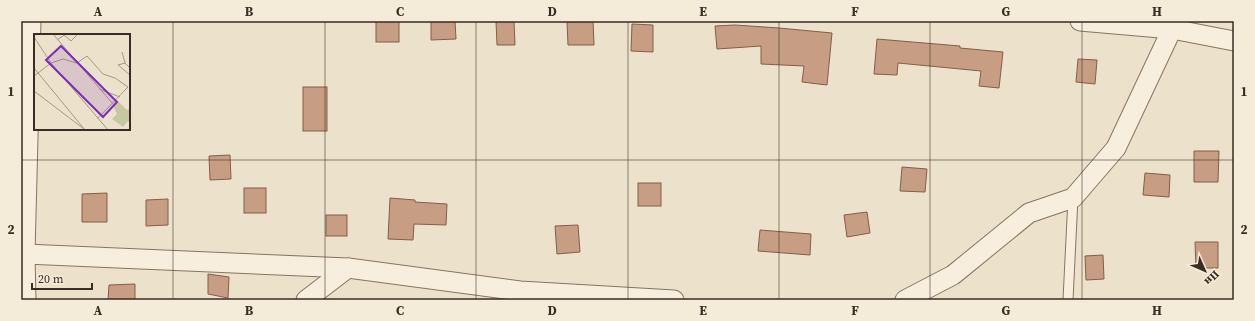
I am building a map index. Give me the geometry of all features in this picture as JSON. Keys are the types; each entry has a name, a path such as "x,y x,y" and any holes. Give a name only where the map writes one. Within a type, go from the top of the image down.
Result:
{"street":[{"path":"26,300 31,21"},
{"path":"1080,21 1172,25 1234,42"},
{"path":"905,300 953,275 1029,213 1073,198 1116,148 1172,25"},
{"path":"26,254 348,268 520,291 674,300"},
{"path":"306,300 348,268"}],"lane":[{"path":"1068,300 1073,198"}],"building":[{"path":"376,21 399,21 399,42 376,42"},
{"path":"431,21 455,21 456,39 431,40"},
{"path":"496,21 514,21 515,45 497,45"},
{"path":"593,21 594,45 568,45 567,22"},
{"path":"632,24 653,25 653,52 631,51"},
{"path":"735,25 832,33 827,85 802,82 804,66 761,64 761,46 717,49 715,26"},
{"path":"877,39 960,46 960,48 1003,52 999,88 979,86 981,71 898,63 897,75 874,74"},
{"path":"1078,59 1097,60 1095,84 1076,82"},
{"path":"303,87 327,87 327,131 303,131"},
{"path":"1194,151 1219,151 1218,182 1194,182"},
{"path":"230,155 231,179 210,180 209,156"},
{"path":"902,167 927,169 925,192 900,191"},
{"path":"1145,173 1170,175 1169,197 1143,195"},
{"path":"638,183 661,183 661,206 638,206"},
{"path":"244,188 266,188 266,213 244,213"},
{"path":"107,193 107,222 82,222 82,194"},
{"path":"390,198 415,200 415,202 447,204 446,225 414,224 413,240 388,239"},
{"path":"168,199 168,225 146,226 146,200"},
{"path":"867,212 870,233 847,237 844,215"},
{"path":"326,215 347,215 347,236 326,236"},
{"path":"578,225 580,252 557,254 555,226"},
{"path":"760,230 811,234 810,255 758,251"},
{"path":"1195,242 1218,242 1218,268 1196,268"},
{"path":"1103,255 1104,279 1086,280 1085,256"},
{"path":"208,274 229,277 228,298 208,294"},
{"path":"135,284 135,300 108,300 109,285"}]}
